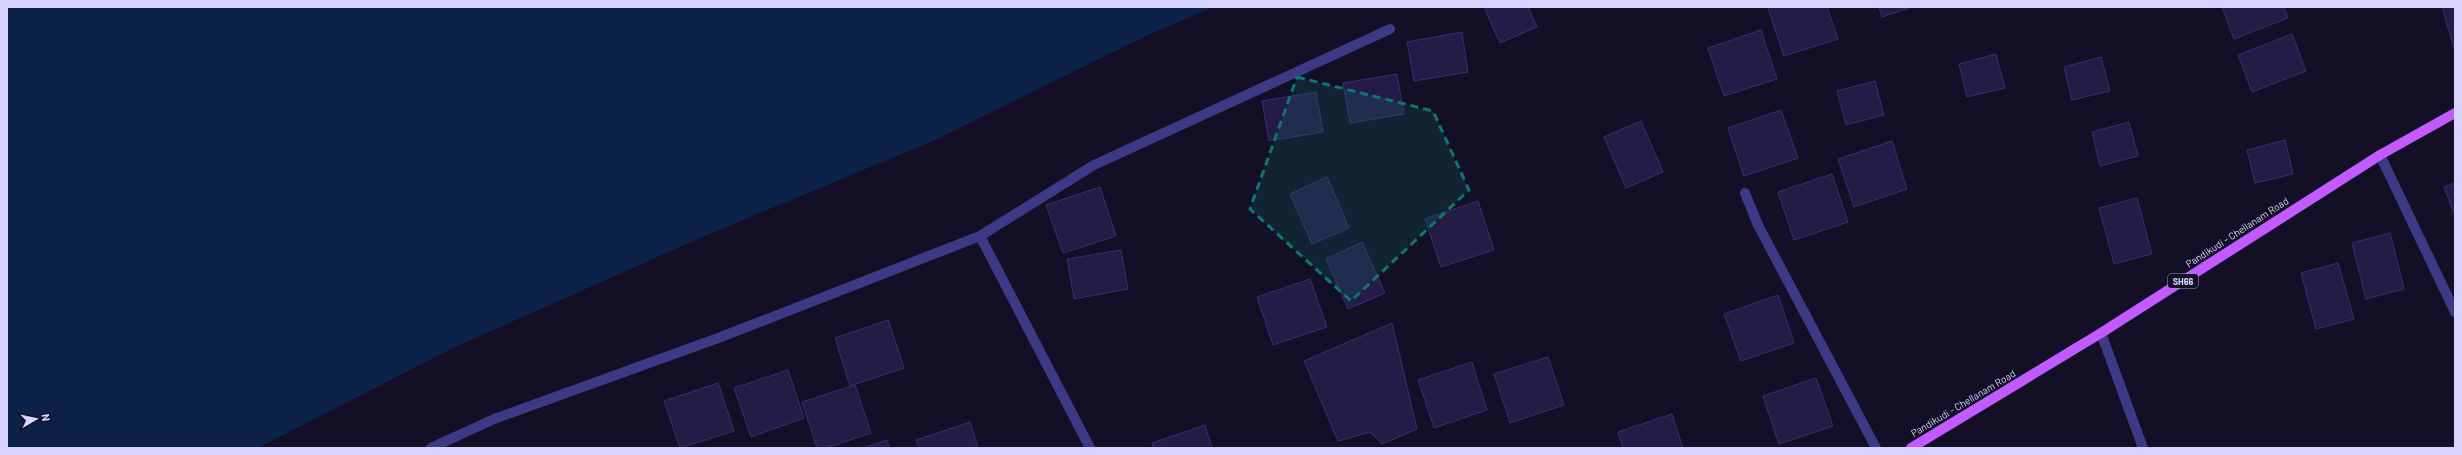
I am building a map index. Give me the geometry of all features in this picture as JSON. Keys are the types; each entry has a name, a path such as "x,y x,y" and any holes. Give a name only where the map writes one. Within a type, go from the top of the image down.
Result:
{"main road":[{"name":"Pandikudi - Chellanam Road","path":"1911,448 2101,333 2380,155 2455,113"}],"street":[{"path":"431,448 494,419 728,334 980,236 1094,166 1390,29"},
{"path":"2380,155 2455,312"},
{"path":"1745,193 1758,225 1876,448"},
{"path":"980,236 1090,448"},
{"path":"2101,333 2143,448"}],"highlighted area":[{"path":"1297,77 1433,111 1469,190 1351,301 1250,209"}],"water":[{"path":"7,7 1214,7 1150,34 933,141 700,238 455,347 258,448 7,448"}],"building":[{"path":"1484,7 1528,7 1537,27 1500,43"},
{"path":"1827,7 1838,39 1784,56 1768,8"},
{"path":"1879,7 1912,7 1882,17"},
{"path":"2222,7 2284,7 2288,18 2234,39"},
{"path":"2442,7 2455,7 2455,51"},
{"path":"1761,30 1777,79 1724,96 1708,48"},
{"path":"1462,32 1468,72 1414,81 1407,42"},
{"path":"2292,34 2306,71 2252,92 2238,55"},
{"path":"1996,54 2005,88 1967,97 1959,64"},
{"path":"2101,57 2110,91 2072,100 2064,67"},
{"path":"1397,74 1404,114 1350,123 1343,83"},
{"path":"1875,81 1884,115 1846,125 1837,91"},
{"path":"1316,92 1323,132 1269,141 1262,101"},
{"path":"1781,110 1798,158 1744,176 1728,128"},
{"path":"1641,121 1663,172 1626,188 1604,137"},
{"path":"2129,122 2138,156 2100,166 2092,132"},
{"path":"2285,140 2293,174 2255,183 2247,150"},
{"path":"1892,141 1907,189 1854,207 1838,159"},
{"path":"1832,174 1848,222 1794,240 1778,192"},
{"path":"1327,177 1349,228 1312,244 1290,194"},
{"path":"2455,183 2455,216 2444,187"},
{"path":"1100,187 1116,236 1063,253 1046,205"},
{"path":"2137,198 2152,254 2114,264 2099,208"},
{"path":"1478,201 1494,250 1441,267 1425,219"},
{"path":"2390,233 2404,289 2366,299 2352,243"},
{"path":"1362,242 1385,293 1348,309 1326,259"},
{"path":"1121,250 1128,289 1074,299 1067,259"},
{"path":"2338,263 2354,319 2316,329 2301,273"},
{"path":"1310,279 1327,327 1273,345 1257,297"},
{"path":"1778,295 1794,343 1741,361 1724,314"},
{"path":"888,320 904,368 850,386 835,338"},
{"path":"1392,323 1417,429 1382,444 1370,432 1338,441 1304,361"},
{"path":"1548,357 1564,405 1510,423 1494,374"},
{"path":"1472,362 1487,410 1434,428 1418,380"},
{"path":"788,370 804,418 751,437 734,388"},
{"path":"1816,378 1833,426 1779,444 1763,396"},
{"path":"718,383 734,431 680,448 664,401"},
{"path":"855,385 871,433 826,448 817,448 802,402"},
{"path":"1672,414 1683,448 1623,448 1618,432"},
{"path":"970,422 978,448 919,448 916,440"},
{"path":"1205,425 1212,448 1153,448 1152,443"},
{"path":"887,440 889,448 863,448"}]}
